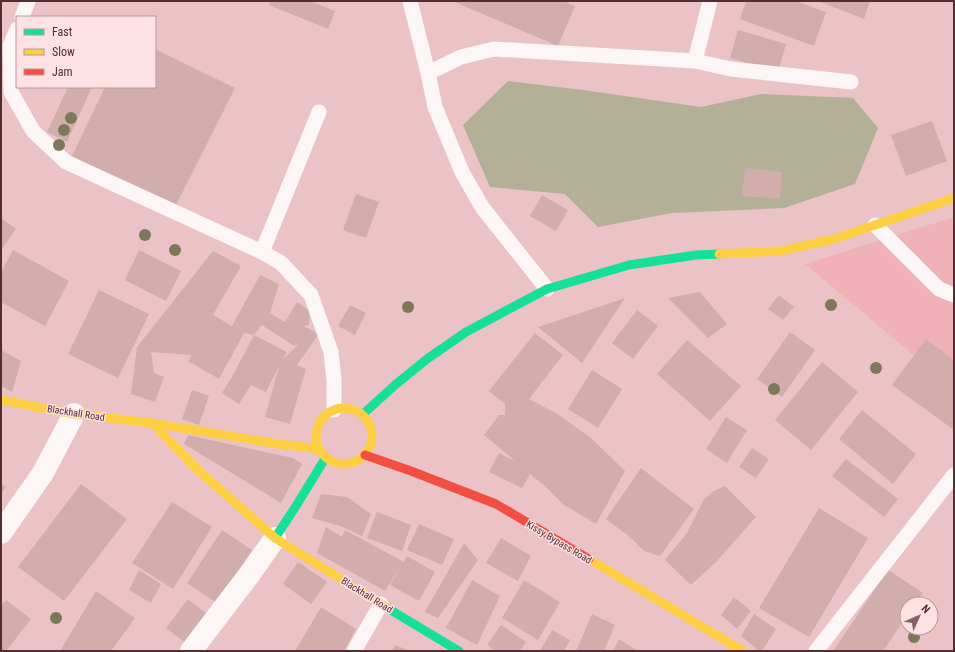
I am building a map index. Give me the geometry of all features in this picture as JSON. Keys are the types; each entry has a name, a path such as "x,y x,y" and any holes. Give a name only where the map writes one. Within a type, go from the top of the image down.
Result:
{"main road":[{"path":"362,415 427,359 466,332 547,289 628,265 696,255 780,251 834,239 954,198"},
{"name":"Blackhall Road","path":"1,400 74,414 320,449"},
{"path":"344,408 354,410 362,415 369,424 372,434 371,445 365,455 356,461 346,464 336,462 326,457 320,449 316,438 318,426 324,416 334,410 344,408"},
{"name":"Blackhall Road","path":"152,424 199,471 275,538 459,651"},
{"name":"Kissy Bypass Road","path":"365,455 411,470 496,504 743,651"},
{"path":"275,538 326,457"}],"street":[{"path":"1,533 43,473 74,414"},
{"path":"191,651 275,538"}],"lane":[{"path":"22,16 28,1"},
{"path":"410,1 435,107 462,172 482,207 547,289"},
{"path":"695,61 710,1"},
{"path":"16,31 10,46 6,89 33,131 66,162 262,252 281,263 311,295 331,352 334,380 334,410"},
{"path":"428,73 461,58 494,49 695,61 731,69 851,82"},
{"path":"262,252 319,112"},
{"path":"875,225 938,290 954,295"},
{"path":"816,651 954,475"},
{"path":"354,651 381,604"}],"shaded area":[{"path":"508,81 701,107 761,94 853,98 878,128 855,184 784,208 672,213 598,227 565,194 490,187 463,125"},
{"path":"954,217 954,389 805,264"}],"building":[{"path":"270,1 310,1 335,11 328,29 269,5"},
{"path":"452,1 564,1 575,6 558,46"},
{"path":"746,1 796,1 826,12 814,46 740,19"},
{"path":"818,1 870,1 864,19"},
{"path":"738,30 786,44 778,72 730,58"},
{"path":"156,49 235,88 174,209 72,156 105,88 156,88"},
{"path":"68,88 92,88 67,142 47,132"},
{"path":"932,121 947,161 906,176 891,135"},
{"path":"745,168 782,172 780,199 742,196"},
{"path":"356,194 379,202 366,238 343,230"},
{"path":"542,195 568,210 556,231 530,216"},
{"path":"1,218 16,229 1,250"},
{"path":"13,250 69,281 45,326 1,302 1,272"},
{"path":"139,250 181,271 166,301 125,280"},
{"path":"213,251 241,266 213,315 232,326 260,275 279,284 270,313 285,322 297,302 310,311 309,325 303,326 319,334 297,365 306,369 290,424 265,417 279,366 266,392 251,385 239,404 222,393 254,335 244,333 219,379 188,361 192,355 151,352 154,373 164,377 155,402 131,394 137,347","holes":["262,325 294,346 299,344 283,359 287,352 254,335"]},
{"path":"99,290 149,314 118,378 68,354"},
{"path":"700,292 727,324 708,338 668,298"},
{"path":"779,295 794,307 783,320 768,309"},
{"path":"625,298 582,363 538,327"},
{"path":"350,305 366,313 355,335 338,326"},
{"path":"637,310 658,326 633,359 612,343"},
{"path":"790,332 815,350 782,397 757,379"},
{"path":"535,333 563,355 529,399 556,413 591,438 625,471 596,524 564,505 545,486 530,474 522,488 489,472 499,453 515,461 484,435 499,415 505,415 505,404 489,391"},
{"path":"926,339 954,360 954,430 892,385"},
{"path":"687,340 741,386 710,421 657,374"},
{"path":"1,350 21,361 12,392 1,386"},
{"path":"822,362 858,392 811,450 775,420"},
{"path":"592,370 622,389 598,428 568,409"},
{"path":"192,390 209,396 199,425 182,419"},
{"path":"862,410 916,454 893,484 839,439"},
{"path":"726,417 747,430 727,463 706,449"},
{"path":"188,435 293,458 302,464 281,503 184,444"},
{"path":"752,448 769,459 756,478 739,467"},
{"path":"846,459 898,499 884,517 832,476"},
{"path":"641,468 694,509 660,556 644,551 630,537 606,519"},
{"path":"1,484 6,487 1,494"},
{"path":"81,484 127,519 64,601 18,567"},
{"path":"725,486 756,517 717,561 691,585 665,560 687,533 704,499 714,491"},
{"path":"321,494 347,497 371,514 362,536 340,526 312,518"},
{"path":"172,502 212,527 173,589 132,563"},
{"path":"819,508 868,538 809,637 759,608"},
{"path":"377,512 411,525 402,551 367,538"},
{"path":"419,524 454,539 442,565 407,550"},
{"path":"326,527 342,537 345,530 404,562 407,556 435,572 419,601 390,585 401,565 385,591 317,553"},
{"path":"222,530 252,550 217,603 187,583"},
{"path":"501,538 531,556 518,581 486,563"},
{"path":"464,543 478,560 438,618 425,612"},
{"path":"298,562 327,582 311,604 283,584"},
{"path":"139,570 161,584 151,603 129,590"},
{"path":"888,570 923,593 921,596 899,596 899,628 883,651 833,651"},
{"path":"472,580 500,596 477,645 446,628"},
{"path":"524,580 560,602 538,640 502,618"},
{"path":"96,591 135,618 111,651 60,651"},
{"path":"734,597 751,611 737,629 721,615"},
{"path":"188,599 213,619 191,647 166,628"},
{"path":"6,600 31,619 6,651 2,651 1,605"},
{"path":"321,607 356,629 344,651 295,651"},
{"path":"592,614 615,625 604,651 576,651"},
{"path":"754,614 776,629 762,651 759,651 741,636"},
{"path":"501,625 526,642 520,651 495,651 487,645"},
{"path":"552,630 570,640 564,651 540,651"},
{"path":"619,639 638,651 613,651"},
{"path":"395,645 410,651 392,651"}],"traffic: fast":[{"path":"362,415 427,359 466,332 547,289 629,265 696,255 719,254"},
{"path":"275,538 326,457"},
{"path":"389,609 459,651"}],"traffic: slow":[{"path":"719,254 780,251 834,239 954,198"},
{"path":"1,400 74,414 152,423 279,444 320,449"},
{"path":"344,408 359,413 367,421 372,436 367,451 359,459 344,464 329,459 321,451 316,436 321,421 329,413 344,408"},
{"path":"152,423 199,471 275,538 389,609"},
{"path":"589,559 743,651"}],"traffic: jam":[{"path":"365,455 496,504 589,559"}]}
